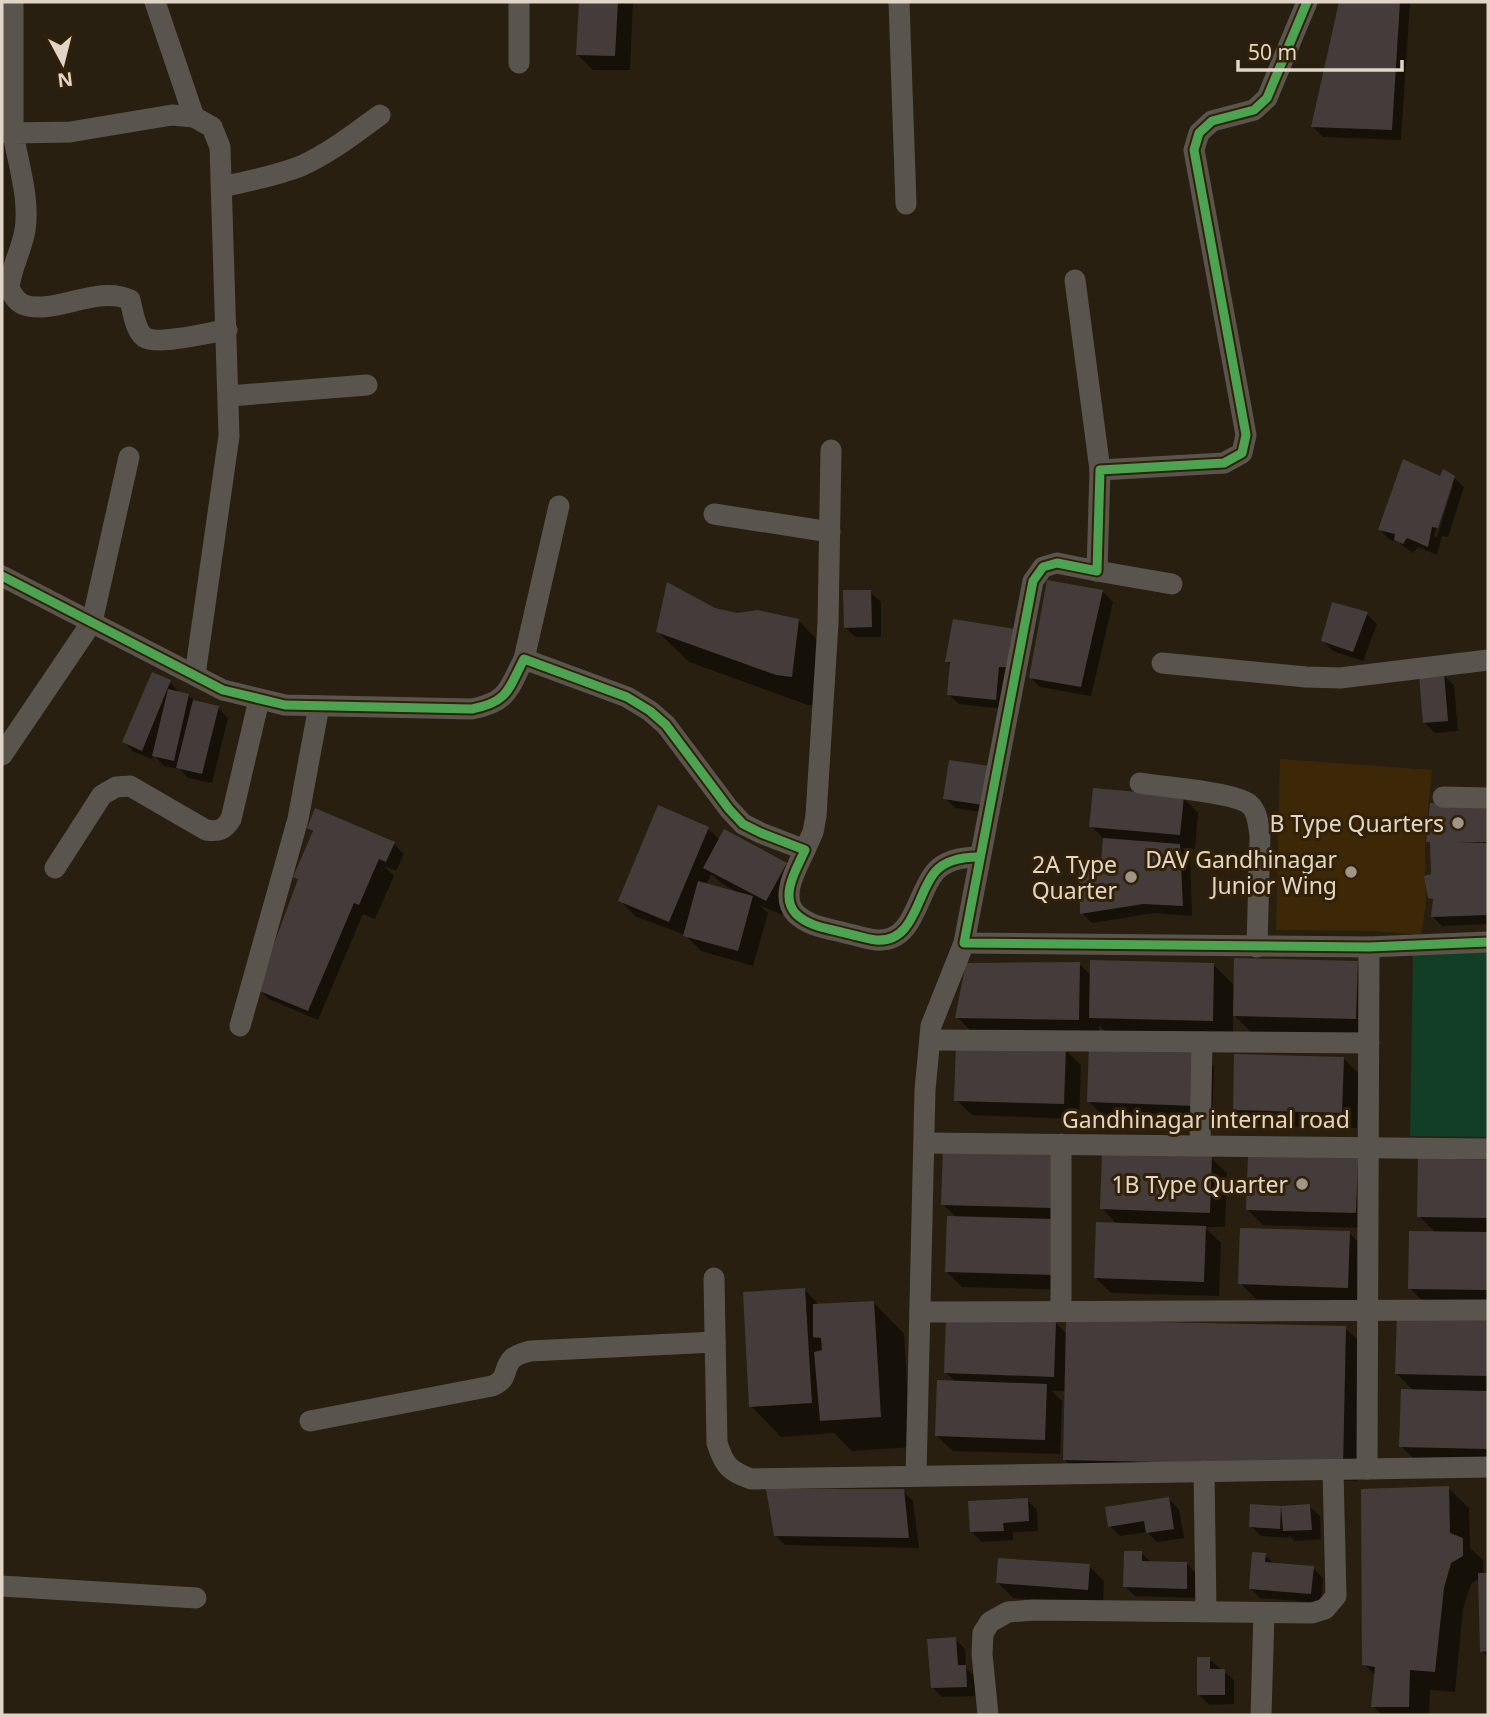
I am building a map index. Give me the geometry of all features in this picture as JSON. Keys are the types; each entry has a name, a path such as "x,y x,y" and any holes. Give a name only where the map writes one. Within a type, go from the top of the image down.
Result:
{"street":[{"path":"13,2 8,133 26,211 25,231 10,275 9,288 21,304 36,307 108,295 122,296 130,300 138,328 144,337 157,341 227,330"},
{"path":"155,2 194,117"},
{"path":"519,2 519,63"},
{"path":"899,2 906,204"},
{"path":"1100,470 1224,463 1242,453 1246,435 1194,150 1199,133 1212,121 1254,110 1267,98 1307,2"},
{"path":"222,187 302,165 332,149 380,115"},
{"path":"8,133 70,132 172,116 194,117 212,127 220,147 229,436 195,675"},
{"path":"1075,280 1100,470 1097,571"},
{"path":"229,396 367,385"},
{"path":"831,450 828,623 816,816 813,832 791,882 788,899 793,911 808,924 877,940 895,937 906,928 935,872 945,864 961,858 979,857"},
{"path":"2,755 92,622 129,457"},
{"path":"2,576 223,690 285,705 472,709 492,705 505,696 524,659 559,506"},
{"path":"714,513 830,532"},
{"path":"916,1476 925,1090 931,1026 964,943 1033,582 1043,567 1056,563 1172,583"},
{"path":"524,659 627,697 650,711 666,725 743,824 805,850"},
{"path":"1162,663 1340,678 1488,660"},
{"path":"55,868 102,795 117,787 130,786 206,830 217,832 226,828 231,819 259,700"},
{"path":"240,1026 298,819 319,706"},
{"path":"1140,783 1231,797 1248,804 1257,817 1260,835 1257,947"},
{"path":"1443,797 1488,798"},
{"path":"964,943 1369,947 1488,942"},
{"path":"1367,1469 1369,947"},
{"path":"930,1040 1369,1043"},
{"path":"1200,1145 1202,1042"},
{"name":"Gandhinagar internal road","path":"924,1143 1488,1149"},
{"path":"1061,1144 1061,1311"},
{"path":"714,1278 717,1443 723,1460 734,1473 751,1479 1333,1471 1488,1466"},
{"path":"920,1311 1488,1310"},
{"path":"310,1421 492,1386 500,1383 508,1364 515,1356 530,1350 715,1342"},
{"path":"1204,1471 1206,1611"},
{"path":"988,1715 982,1654 983,1633 990,1622 1008,1612 1312,1613 1325,1609 1336,1596 1333,1471"},
{"path":"2,1586 196,1598"},
{"path":"1261,1715 1264,1613"}],"shaded area":[{"name":"DAV Gandhinagar Junior Wing","path":"1280,759 1432,770 1425,840 1426,904 1421,935 1374,931 1276,930"}],"green space":[{"path":"1413,951 1488,952 1488,1137 1410,1136"}],"building":[{"path":"579,2 618,2 615,56 576,55"},
{"path":"1339,2 1400,2 1392,130 1311,127"},
{"path":"1403,459 1440,476 1443,469 1455,476 1438,528 1432,527 1428,547 1407,538 1403,544 1394,540 1395,534 1378,530"},
{"path":"1047,580 1103,590 1081,687 1029,678"},
{"path":"667,582 715,608 737,613 758,610 799,619 792,677 776,675 656,632"},
{"path":"843,590 871,590 872,627 844,628"},
{"path":"1332,602 1368,612 1353,652 1321,641"},
{"path":"953,619 1015,629 1006,667 999,667 996,700 947,695 950,662 945,662"},
{"path":"152,672 171,680 142,751 122,742"},
{"path":"1444,673 1448,721 1423,723 1419,675"},
{"path":"168,689 189,694 174,761 152,756"},
{"path":"193,700 219,706 202,774 176,768"},
{"path":"949,760 989,766 983,805 943,799"},
{"path":"1093,788 1184,796 1180,835 1089,827"},
{"path":"1430,803 1488,804 1488,842 1458,843 1488,843 1488,915 1431,917 1433,899 1428,898 1424,876 1431,874 1430,842 1426,842"},
{"path":"658,805 709,827 669,922 618,901"},
{"path":"315,808 395,842 386,862 379,859 359,905 354,903 308,1011 257,990 298,879 293,877 313,831 307,828"},
{"path":"724,829 787,863 766,901 703,868"},
{"name":"2A Type Quarter","path":"1103,838 1180,844 1183,906 1143,904 1080,914 1079,864 1092,861 1101,863"},
{"path":"698,881 753,896 738,951 683,936"},
{"path":"1234,958 1358,961 1356,1019 1233,1016"},
{"path":"1090,960 1214,963 1213,1021 1089,1018"},
{"path":"1080,962 1079,1020 955,1018 966,963"},
{"path":"956,1044 1066,1048 1064,1104 954,1101"},
{"name":"1B Type Quarter","path":"1089,1046 1199,1050 1197,1106 1087,1102"},
{"name":"1B Type Quarter","path":"1234,1054 1344,1057 1342,1113 1233,1110"},
{"name":"1B Type Quarter","path":"943,1148 1052,1152 1051,1208 941,1205"},
{"name":"1B Type Quarter","path":"1102,1153 1212,1156 1210,1213 1100,1209"},
{"name":"1B Type Quarter","path":"1248,1154 1358,1157 1356,1213 1246,1210"},
{"path":"1418,1158 1488,1160 1488,1218 1417,1217"},
{"name":"1B Type Quarter","path":"947,1216 1057,1219 1055,1275 945,1272"},
{"name":"1B Type Quarter","path":"1096,1222 1206,1226 1204,1282 1094,1278"},
{"name":"1B Type Quarter","path":"1240,1228 1350,1231 1348,1288 1238,1284"},
{"path":"1409,1231 1488,1232 1488,1290 1408,1289"},
{"path":"805,1288 812,1403 749,1407 743,1292"},
{"path":"874,1301 881,1417 820,1421 814,1352 822,1350 821,1338 813,1337 813,1304"},
{"path":"1397,1316 1488,1318 1488,1376 1395,1374"},
{"path":"946,1317 1056,1321 1054,1377 944,1373"},
{"path":"1066,1320 1346,1326 1343,1466 1063,1460"},
{"path":"937,1380 1047,1384 1045,1440 935,1436"},
{"path":"1401,1389 1488,1391 1488,1449 1399,1447"},
{"path":"1449,1486 1450,1533 1463,1538 1463,1556 1451,1563 1444,1588 1435,1672 1410,1670 1409,1707 1371,1707 1375,1667 1362,1665 1361,1489"},
{"path":"766,1489 904,1489 909,1538 774,1536"},
{"path":"1169,1497 1174,1529 1146,1533 1144,1521 1108,1527 1105,1507"},
{"path":"1028,1498 1029,1521 1003,1523 1004,1531 970,1532 968,1501"},
{"path":"1250,1504 1281,1506 1280,1529 1249,1527"},
{"path":"1310,1504 1312,1530 1283,1531 1281,1506"},
{"path":"1124,1551 1142,1551 1142,1561 1187,1562 1187,1589 1123,1587"},
{"path":"1252,1552 1266,1553 1265,1562 1314,1566 1311,1594 1249,1589"},
{"path":"998,1558 1090,1564 1088,1590 996,1583"},
{"path":"1478,1573 1488,1573 1488,1651 1480,1652"},
{"path":"956,1637 958,1665 966,1665 967,1687 931,1688 927,1639"},
{"path":"1197,1657 1210,1657 1210,1669 1225,1669 1225,1695 1197,1695"}],"cycle path":[{"path":"1307,2 1267,98 1254,110 1212,121 1199,133 1194,150 1246,435 1242,453 1224,463 1100,470 1097,571 1057,563 1043,567 1033,581 964,943 1369,947 1488,942"},
{"path":"2,576 223,690 285,705 472,709 493,703 506,693 524,659 627,697 666,725 743,824 805,850 791,882 789,899 796,914 819,926 876,940 889,939 907,926 929,881 939,868 956,860 979,857"}],"place":[{"name":"B Type Quarters","path":"1458,823"},
{"name":"DAV Gandhinagar Junior Wing","path":"1351,872"},
{"name":"2A Type Quarter","path":"1131,877"},
{"name":"1B Type Quarter","path":"1302,1184"}]}
